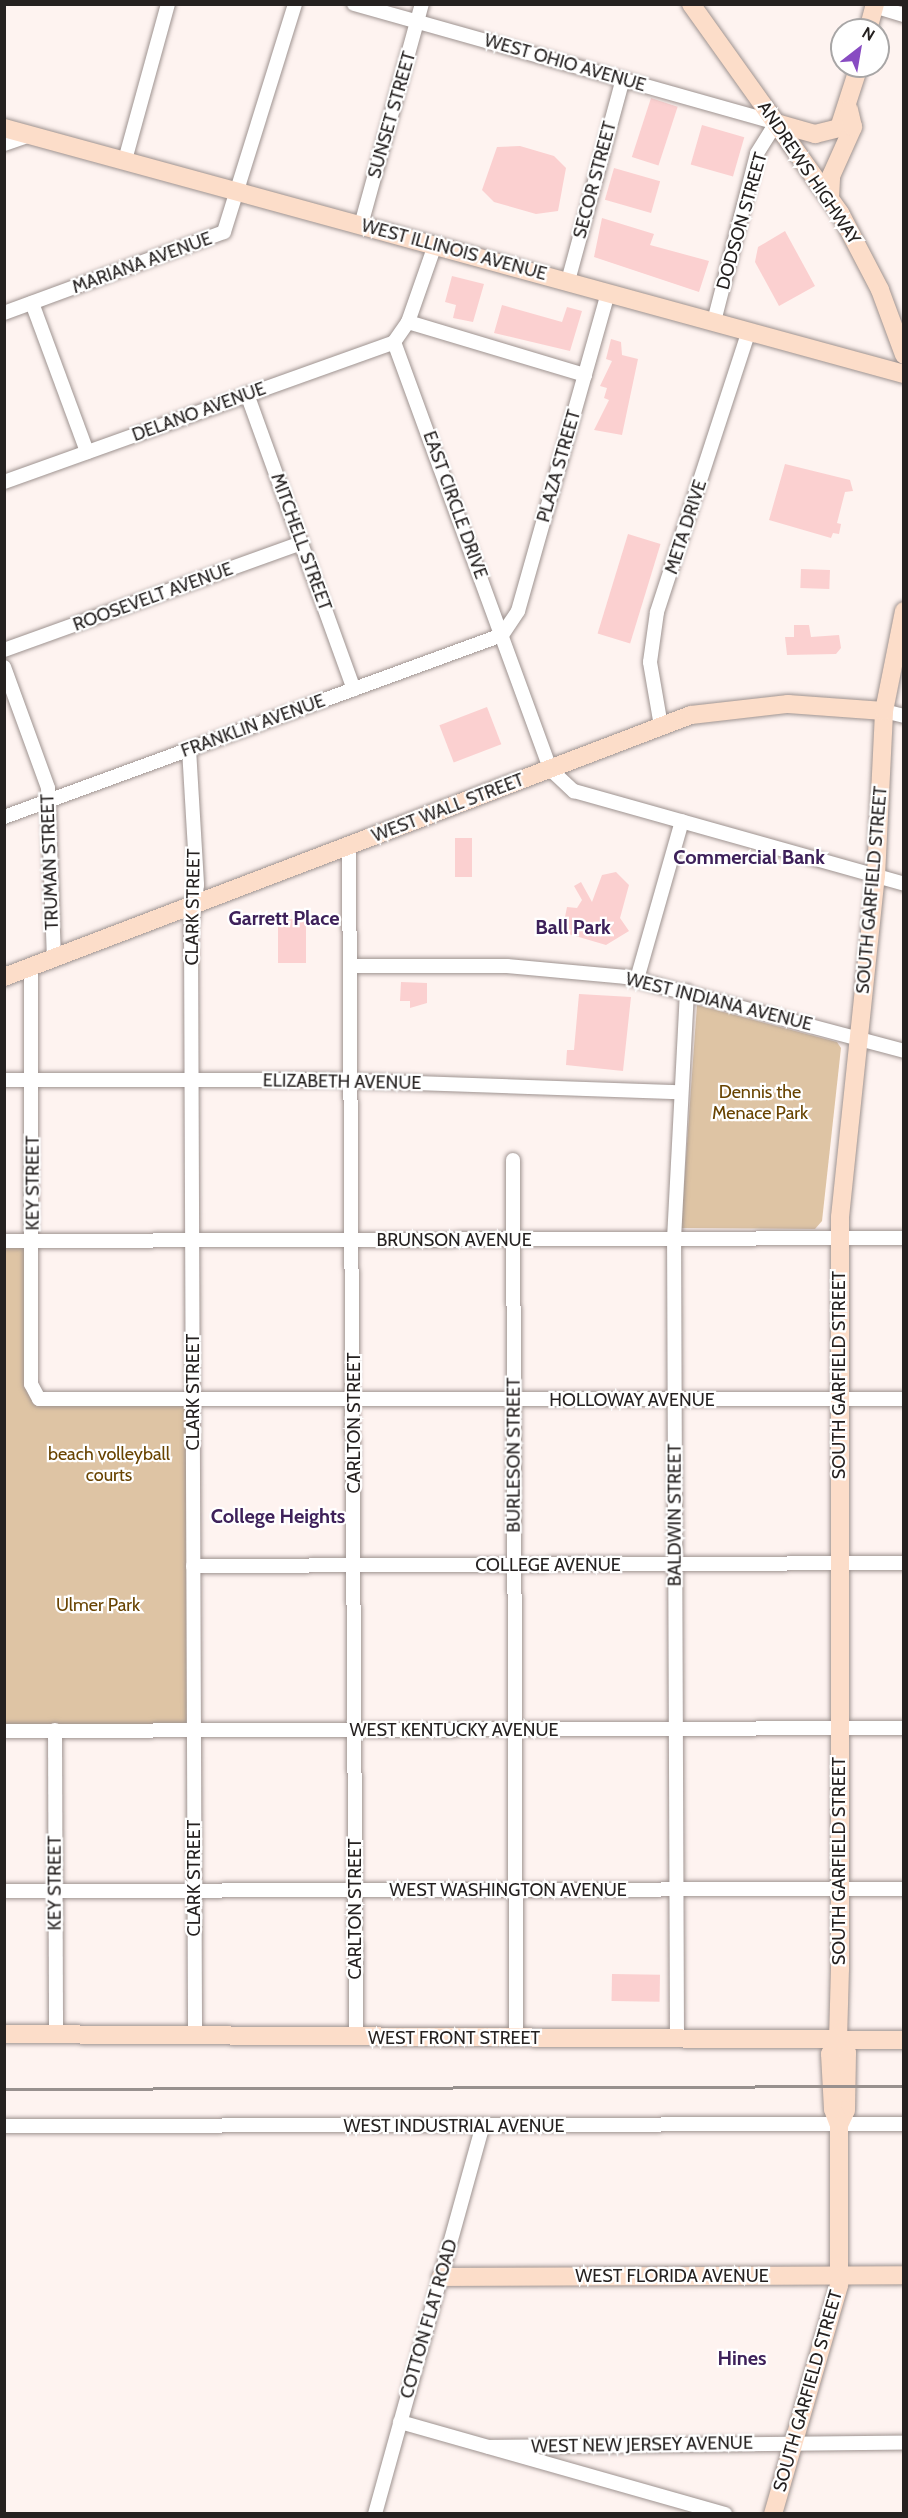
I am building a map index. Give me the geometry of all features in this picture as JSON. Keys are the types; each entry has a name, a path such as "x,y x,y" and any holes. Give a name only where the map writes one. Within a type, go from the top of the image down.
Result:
{"main road":[{"name":"ANDREWS HIGHWAY","path":"691,4 830,198 871,271 903,355"},
{"path":"776,123 828,134 839,128 849,108 856,78"},
{"path":"830,198 831,176 853,127 849,108"},
{"name":"WEST ILLINOIS AVENUE","path":"4,128 903,374"},
{"path":"884,711 903,611"},
{"name":"WEST WALL STREET","path":"4,977 661,726 745,706 826,705 884,711"},
{"name":"SOUTH GARFIELD STREET","path":"773,2514 839,2275 839,2125 833,2109 830,2054 838,2040 840,1239 876,876 884,711"},
{"name":"WEST FRONT STREET","path":"4,2034 903,2040"},
{"name":"WEST FLORIDA AVENUE","path":"441,2277 903,2275"}],"street":[{"path":"125,160 168,4"},
{"name":"MARIANA AVENUE","path":"4,313 215,237 230,224 295,4"},
{"name":"WEST OHIO AVENUE","path":"354,4 776,123"},
{"name":"SUNSET STREET","path":"361,225 422,4"},
{"path":"875,5 903,15"},
{"name":"SECOR STREET","path":"568,281 623,79"},
{"name":"DODSON STREET","path":"714,321 757,154 776,123"},
{"path":"4,144 30,135"},
{"path":"394,342 408,322 435,245"},
{"name":"PLAZA STREET","path":"502,635 518,611 608,292"},
{"path":"32,303 87,452"},
{"path":"408,322 585,375"},
{"name":"META DRIVE","path":"661,726 650,662 657,612 749,331"},
{"name":"DELANO AVENUE","path":"4,482 394,342"},
{"name":"EAST CIRCLE DRIVE","path":"394,342 550,769"},
{"name":"MITCHELL STREET","path":"247,394 354,689"},
{"name":"ROOSEVELT AVENUE","path":"4,650 301,543"},
{"name":"FRANKLIN AVENUE","path":"4,817 502,635"},
{"name":"TRUMAN STREET","path":"4,667 49,801 54,957"},
{"name":"WEST WALL STREET","path":"884,711 903,716"},
{"name":"CLARK STREET","path":"189,749 195,903 192,1080 195,2036"},
{"path":"550,769 574,791 903,884"},
{"path":"637,979 682,821"},
{"name":"CARLTON STREET","path":"349,845 353,1081 356,2038"},
{"name":"KEY STREET","path":"31,966 32,1384 37,1397"},
{"name":"WEST INDIANA AVENUE","path":"352,966 507,966 637,979 903,1051"},
{"name":"BALDWIN STREET","path":"676,2040 674,1239 679,1092 687,991"},
{"name":"ELIZABETH AVENUE","path":"4,1080 353,1081 679,1092"},
{"name":"BURLESON STREET","path":"513,1160 516,2039"},
{"name":"BRUNSON AVENUE","path":"4,1241 903,1238"},
{"name":"HOLLOWAY AVENUE","path":"37,1397 192,1401 903,1399"},
{"name":"COLLEGE AVENUE","path":"194,1566 903,1563"},
{"name":"WEST KENTUCKY AVENUE","path":"4,1731 903,1728"},
{"name":"KEY STREET","path":"55,1730 56,2035"},
{"name":"WEST WASHINGTON AVENUE","path":"4,1891 903,1888"},
{"name":"WEST INDUSTRIAL AVENUE","path":"4,2126 903,2124"},
{"name":"COTTON FLAT ROAD","path":"375,2514 483,2125"},
{"path":"400,2422 725,2514"},
{"name":"WEST NEW JERSEY AVENUE","path":"489,2447 903,2443"}],"green space":[{"name":"Dennis the Menace Park","path":"697,1005 837,1042 841,1048 822,1221 815,1229 681,1228"},
{"name":"Ulmer Park","path":"25,1243 34,1397 191,1403 192,1727 5,1727 4,1244"}],"building":[{"path":"651,98 678,107 658,166 632,157"},
{"path":"702,125 744,137 733,177 691,164"},
{"path":"520,146 554,156 566,168 558,211 536,214 494,202 482,190 497,147"},
{"path":"614,168 660,181 651,213 605,200"},
{"path":"602,218 654,234 650,245 709,261 699,292 594,257"},
{"path":"785,231 815,286 779,306 755,262 758,247"},
{"path":"452,276 484,284 473,322 453,318 456,305 445,302"},
{"path":"502,305 562,322 567,307 582,311 570,351 494,333"},
{"path":"611,339 621,342 622,355 638,359 622,435 594,430 609,400 604,398 607,388 600,386 612,361 606,359"},
{"path":"785,464 850,480 853,491 845,492 837,523 841,524 839,534 833,533 831,538 769,520"},
{"path":"628,534 661,544 630,643 598,633"},
{"path":"801,569 830,570 829,589 800,588"},
{"path":"794,625 809,625 811,637 839,635 841,648 836,654 787,655 785,637 794,637"},
{"path":"487,707 501,744 454,763 439,725"},
{"path":"455,838 472,838 472,877 455,877"},
{"path":"616,872 629,885 620,918 629,931 606,945 562,932 567,907 577,908 582,900 574,886 581,882 592,902 602,875"},
{"path":"278,919 306,919 306,963 278,963"},
{"path":"401,982 427,983 427,1003 410,1008 410,1001 400,1001"},
{"path":"579,994 631,997 623,1071 566,1065 567,1050 574,1050"},
{"path":"612,1974 660,1975 660,2002 612,2001"}],"railway":[{"path":"4,2089 904,2086"}],"district":[{"name":"Commercial Bank","path":"749,857"},
{"name":"Garrett Place","path":"284,918"},
{"name":"Ball Park","path":"573,927"},
{"name":"College Heights","path":"278,1516"},
{"name":"Hines","path":"742,2358"}],"park label":[{"name":"beach volleyball courts","path":"109,1465"}]}
